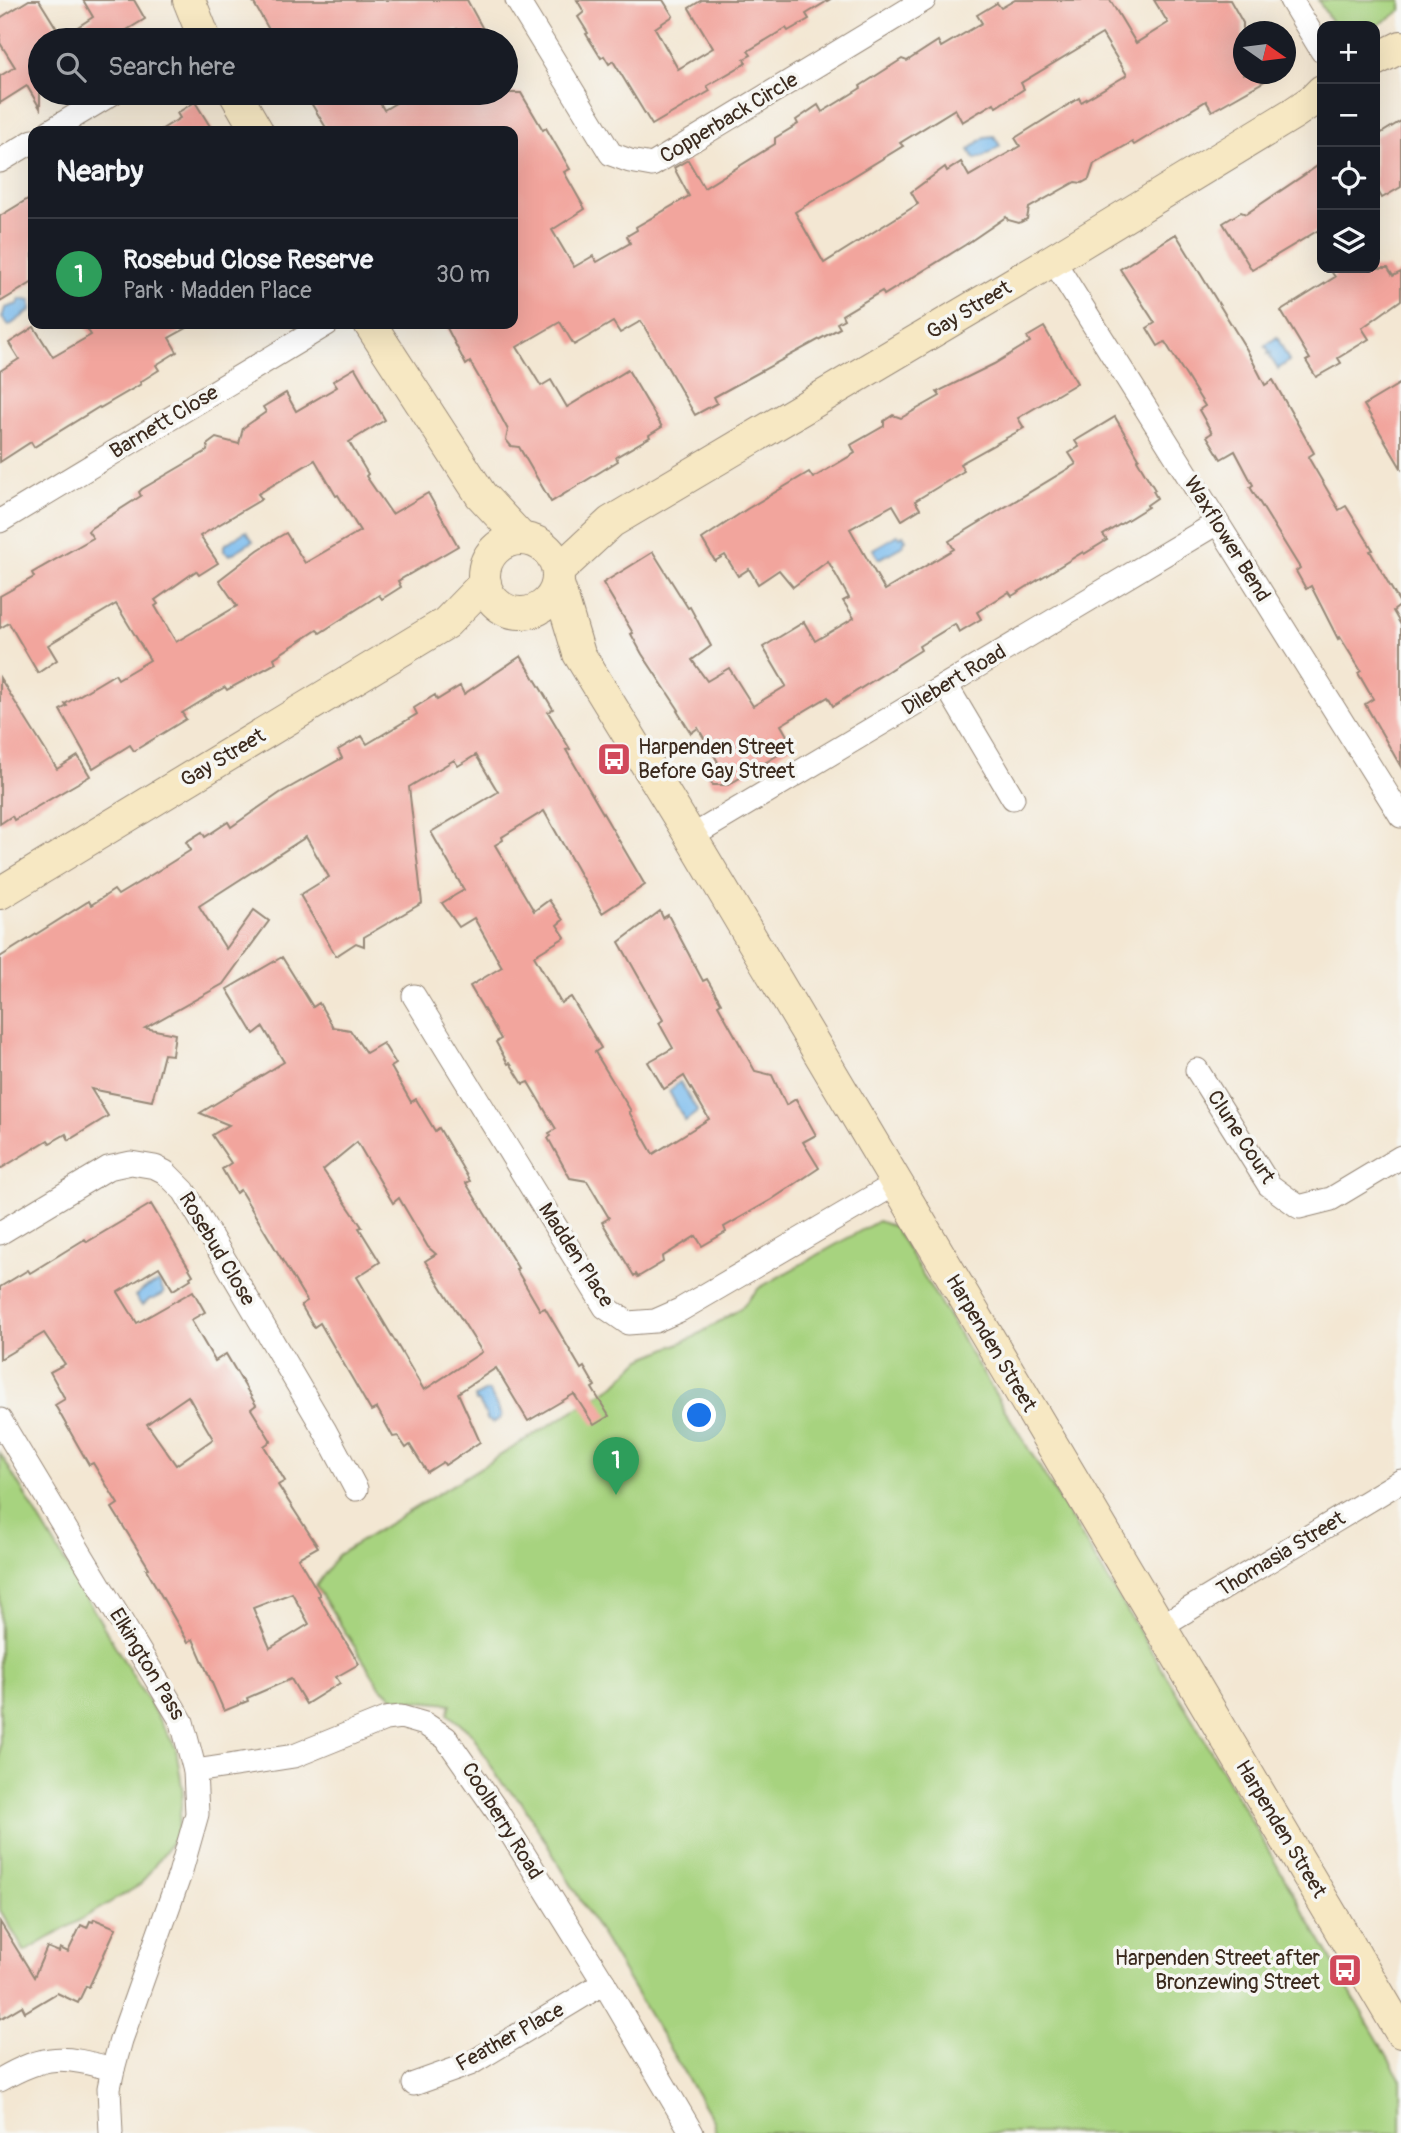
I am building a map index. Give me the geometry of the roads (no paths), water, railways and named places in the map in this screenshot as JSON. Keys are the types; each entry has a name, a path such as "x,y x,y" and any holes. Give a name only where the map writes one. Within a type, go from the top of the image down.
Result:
{"street":[{"path":"188,0 199,28"},
{"name":"Copperback Circle","path":"517,0 611,154 652,165 924,0"},
{"path":"1291,0 1317,43"},
{"path":"1380,58 1401,47"},
{"name":"Gay Street","path":"558,578 611,522 1053,260 1294,113 1317,96"},
{"path":"58,126 93,105"},
{"path":"242,105 254,126"},
{"path":"0,161 28,144"},
{"name":"Waxflower Bend","path":"1053,260 1401,817"},
{"name":"Barnett Close","path":"0,521 319,329"},
{"name":"Harpenden Street","path":"373,329 481,495 487,528 516,543 549,551 579,654 691,837 1401,2032"},
{"name":"Gay Street","path":"516,543 611,522"},
{"name":"Dilebert Road","path":"691,837 1217,523"},
{"path":"485,583 488,560 516,543"},
{"path":"517,612 535,611 545,604 553,595 558,578"},
{"name":"Gay Street","path":"0,893 446,623 485,583"},
{"name":"Harpenden Street","path":"485,583 494,601 517,612 579,654"},
{"name":"Gay Street","path":"446,623 517,612"},
{"path":"946,685 1013,798"},
{"name":"Madden Place","path":"414,996 606,1307 628,1323 655,1321 680,1310 895,1184"},
{"name":"Clune Court","path":"1197,1070 1269,1185 1299,1207 1331,1199 1401,1157"},
{"name":"Rosebud Close","path":"0,1233 108,1168 131,1163 155,1167 164,1172 184,1191 324,1429 356,1489"},
{"name":"Elkington Pass","path":"0,1420 182,1722 195,1771 197,1814 180,1874 113,2069 109,2088 111,2133"},
{"name":"Thomasia Street","path":"1161,1626 1401,1481"},
{"name":"Coolberry Road","path":"195,1771 294,1756 385,1719 401,1717 425,1724 446,1738 460,1755 604,1983 692,2133"},
{"name":"Feather Place","path":"414,2084 470,2064 604,1983"},
{"path":"0,2080 21,2068 51,2059 77,2060 113,2069"}],"water":[{"path":"994,136 1000,146 975,159 969,150 985,137"},
{"path":"20,299 28,300 28,312 9,326 2,318 5,308 18,304"},
{"path":"1277,337 1289,361 1278,369 1265,346"},
{"path":"246,531 253,541 230,555 224,551 224,545"},
{"path":"898,535 903,535 906,540 904,545 879,559 873,549"},
{"path":"680,1082 697,1110 685,1121 669,1091"},
{"path":"159,1282 164,1293 142,1306 135,1296"},
{"path":"486,1391 490,1392 502,1417 493,1423 486,1419 479,1402 476,1402 475,1397"}],"place":[{"name":"Harpenden Street Before Gay Street","path":"614,759"},
{"name":"Rosebud Close Reserve","path":"616,1495"},
{"name":"Harpenden Street after Bronzewing Street","path":"1345,1970"}]}
